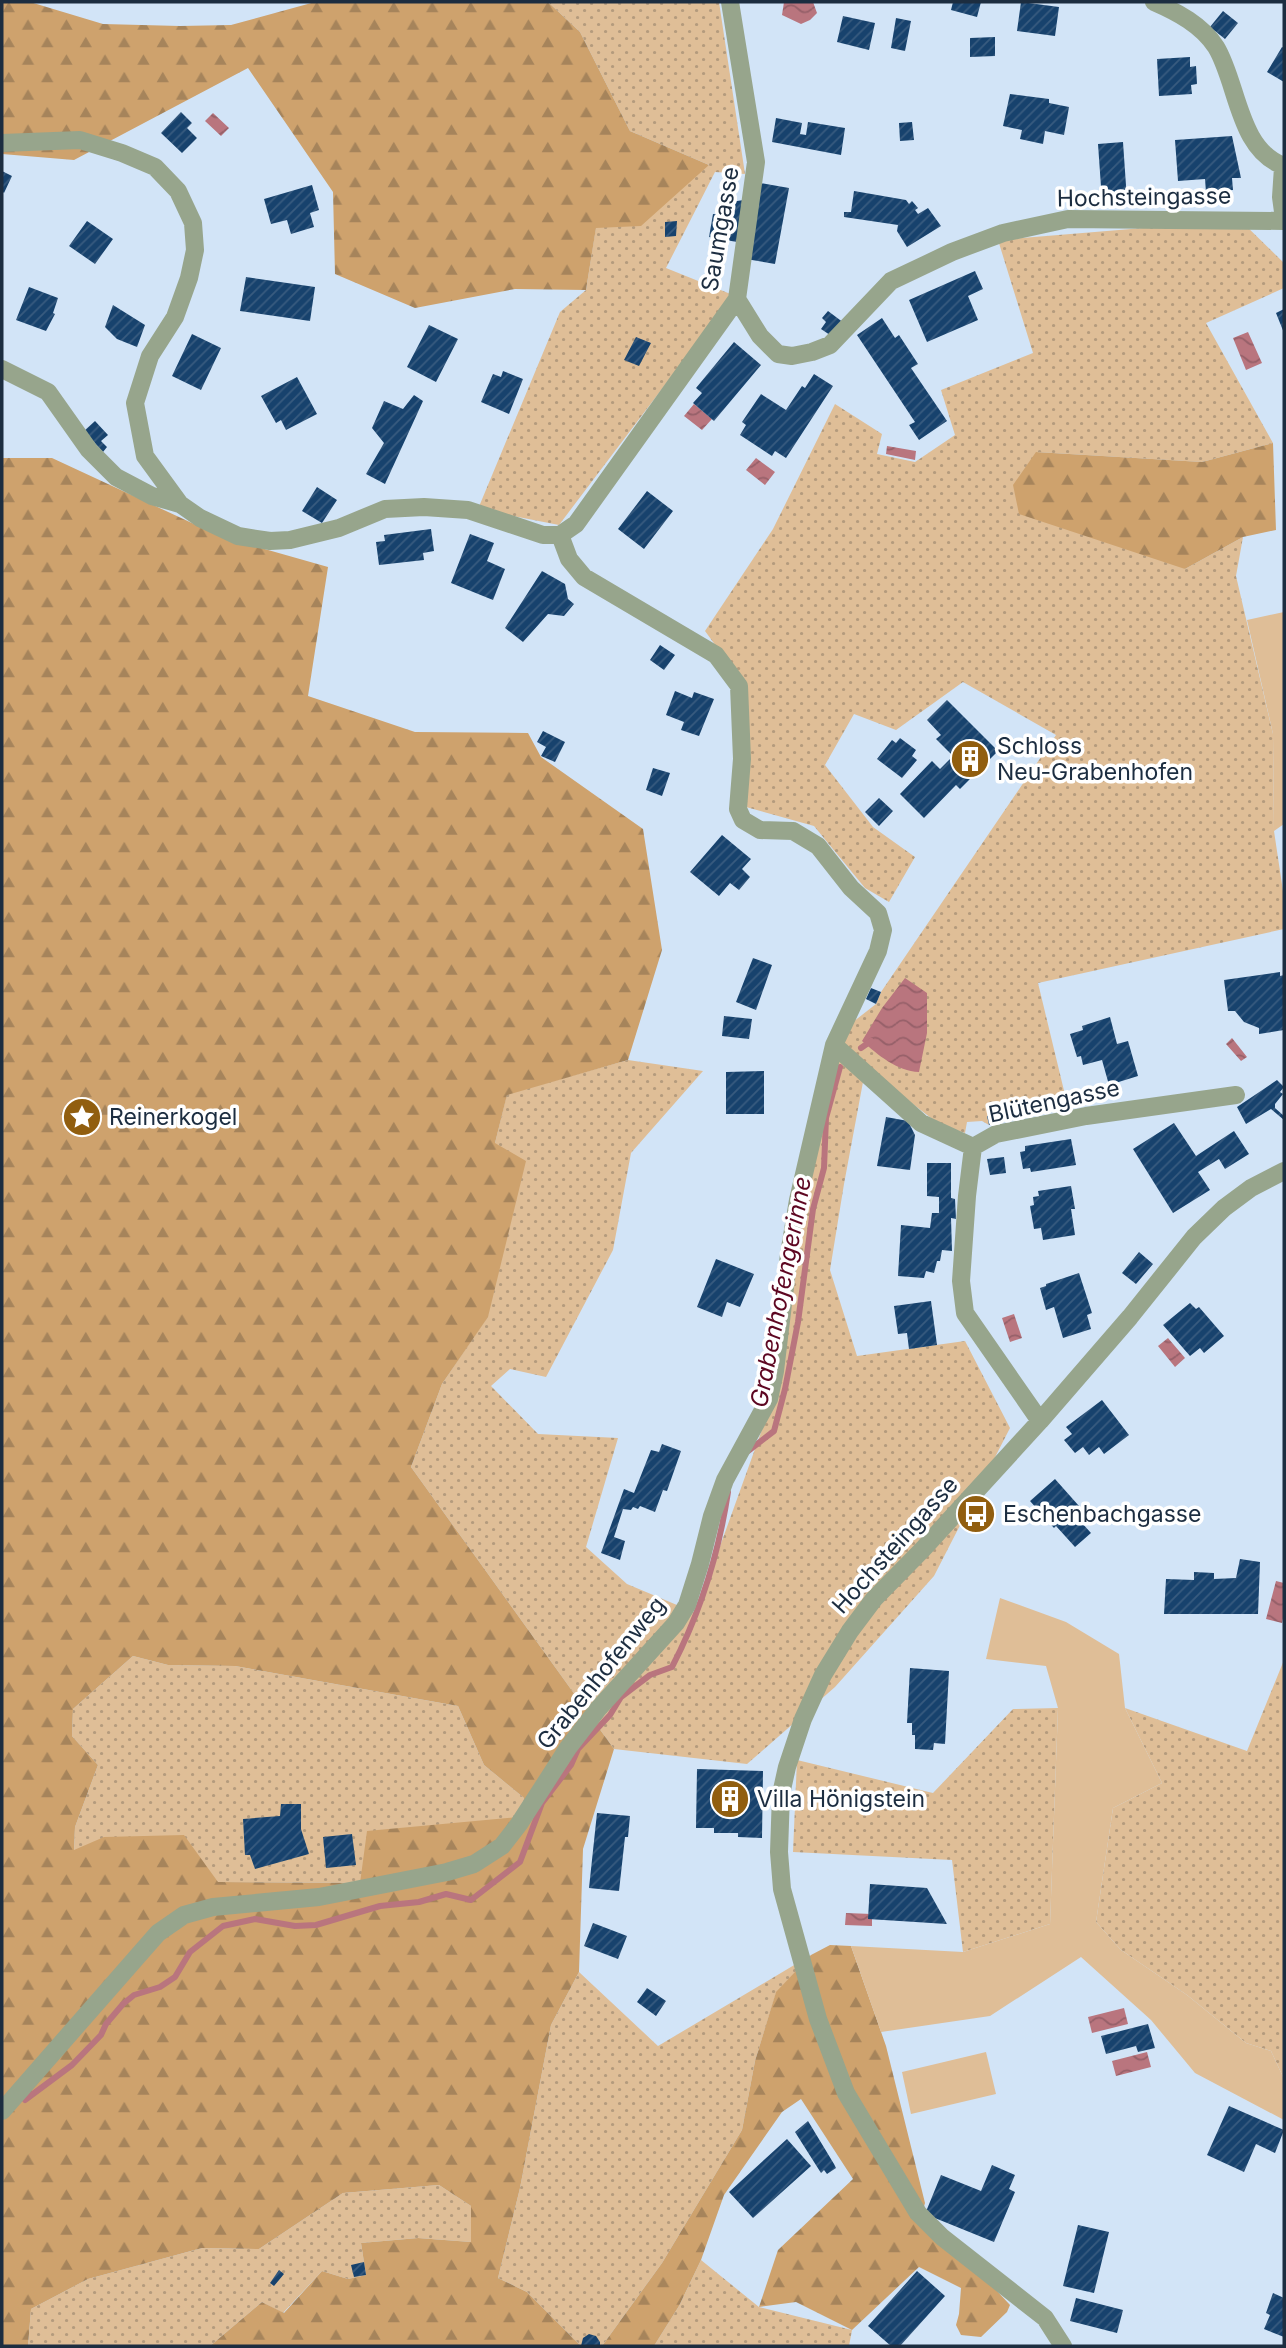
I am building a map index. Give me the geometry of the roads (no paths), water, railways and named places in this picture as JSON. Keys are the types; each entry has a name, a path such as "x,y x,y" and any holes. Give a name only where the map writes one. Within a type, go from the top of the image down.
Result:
{"street":[{"name":"Saumgasse","path":"560,535 576,524 737,299 756,162 730,2"},
{"path":"1154,2 1180,13 1214,43 1255,144 1271,160 1284,167"},
{"path":"2,143 80,140 155,167 178,191 193,223 195,250 190,278 174,317 150,356 135,403 145,456 180,504 200,518 238,536 270,541 290,540 338,528 385,509 424,507 468,510 543,535 560,535"},
{"name":"Hochsteingasse","path":"737,299 760,336 778,354 792,356 812,352 830,345 891,281 952,252 1003,233 1068,219 1284,220 1281,197 1284,167"},
{"path":"2,369 48,391 89,450 116,477 152,496 180,504"},
{"name":"Grabenhofenweg","path":"2,2111 158,1933 184,1915 214,1907 318,1897 447,1872 474,1864 502,1846 583,1729 676,1623 687,1605 725,1480 769,1399 775,1371 789,1254 834,1045 878,951 883,930 878,914 851,888 818,845 793,831 760,830 743,820 738,810 743,758 739,687 716,655 584,577 569,559 560,535"},
{"name":"Blütengasse","path":"834,1045 921,1123 973,1147 996,1134 1086,1116 1236,1094"},
{"path":"973,1147 961,1281 965,1313 1040,1421"},
{"name":"Hochsteingasse","path":"1063,2346 1045,2318 942,2236 918,2213 857,2115 834,2064 814,2006 782,1889 779,1852 781,1794 803,1719 823,1675 849,1631 874,1600 1040,1421 1133,1315 1194,1237 1224,1208 1251,1188 1284,1171"}],"water":[{"path":"784,2 813,2 817,13 801,24 782,15"},
{"path":"213,113 229,128 221,136 205,121"},
{"path":"1248,332 1262,363 1246,370 1233,338"},
{"path":"694,404 712,419 702,430 684,416"},
{"path":"887,446 916,451 915,460 886,454"},
{"path":"756,458 775,472 765,485 746,470"},
{"path":"905,978 927,993 927,1033 919,1072 881,1057 862,1041"},
{"path":"1232,1038 1247,1057 1241,1061 1226,1044"},
{"path":"1014,1314 1022,1338 1010,1342 1002,1318"},
{"path":"1168,1338 1185,1358 1175,1367 1158,1346"},
{"path":"1276,1581 1284,1583 1282,1623 1266,1619"},
{"path":"846,1913 872,1914 872,1926 845,1925"},
{"path":"1124,2008 1128,2024 1092,2033 1088,2017"},
{"path":"1147,2052 1151,2067 1116,2076 1112,2061"}],"waterway":[{"name":"Grabenhofengerinne","path":"861,1048 871,1041"},
{"name":"Grabenhofengerinne","path":"748,1451 774,1431 785,1389 798,1322 813,1209 824,1168 826,1118 840,1067"},
{"name":"Grabenhofengerinne","path":"25,2100 72,2065 101,2035 106,2024 123,2004 134,1995 160,1987 175,1977 190,1952 223,1926 255,1919 295,1926 316,1925 380,1906 419,1902 446,1894 471,1900 520,1862 542,1803 571,1765 578,1749 610,1715 621,1697 650,1675 672,1667 707,1582 728,1492"}],"place":[{"name":"Schloss Neu-Grabenhofen","path":"970,759"},
{"name":"Reinerkogel","path":"82,1117"},
{"name":"Eschenbachgasse","path":"976,1514"},
{"name":"Villa Hönigstein","path":"730,1799"}]}
